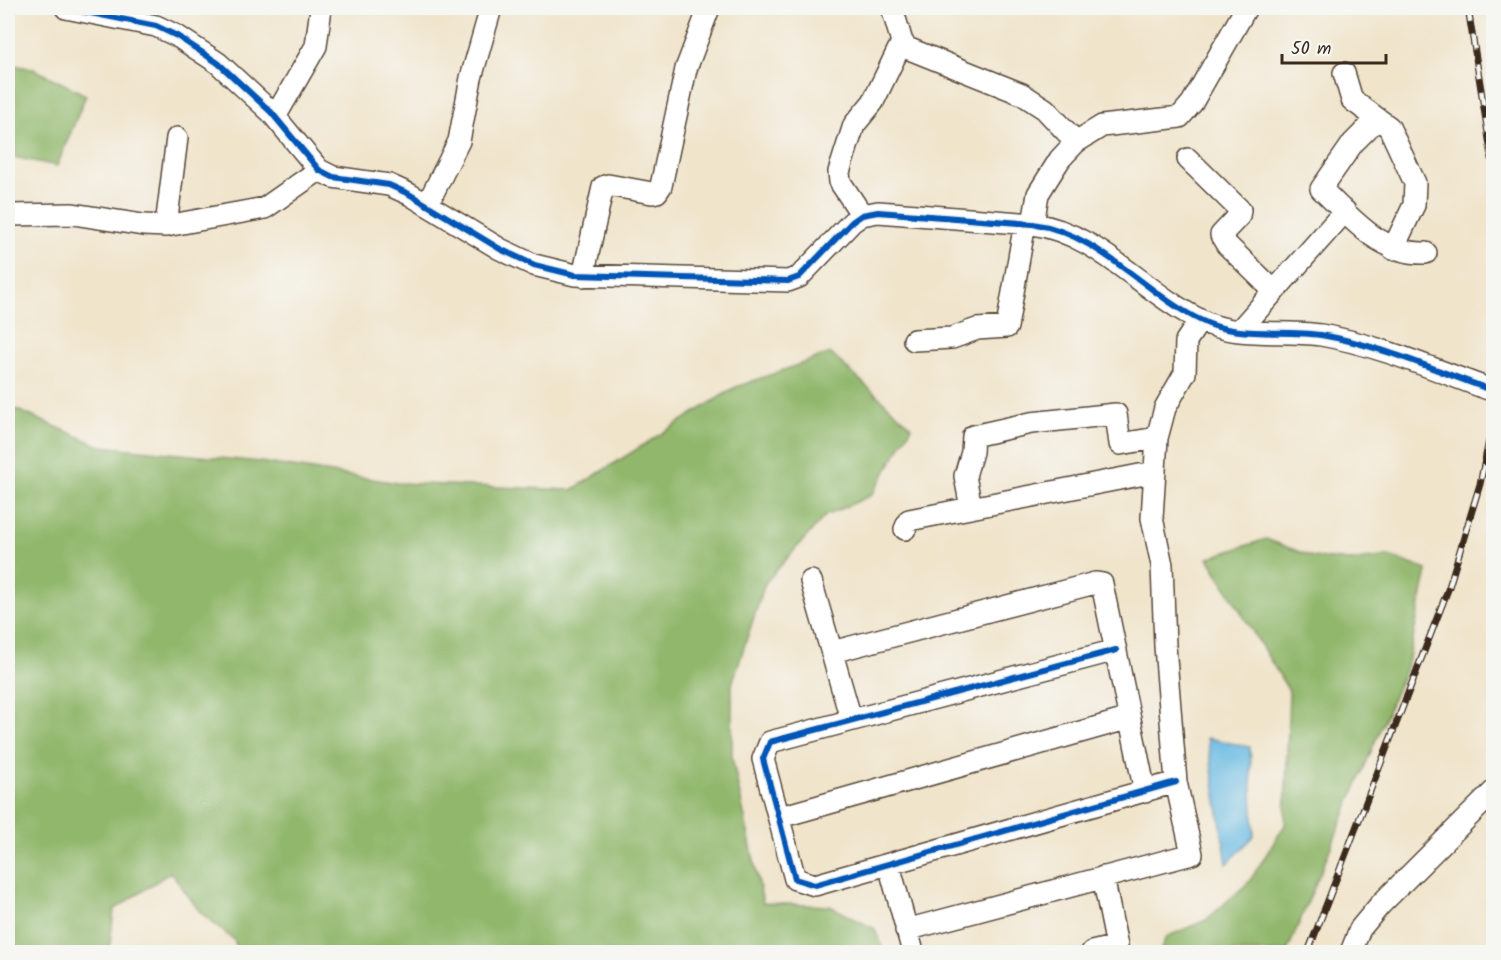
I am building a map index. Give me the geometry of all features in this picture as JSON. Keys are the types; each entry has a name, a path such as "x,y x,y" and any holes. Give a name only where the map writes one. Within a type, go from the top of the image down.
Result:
{"street":[{"path":"66,8 155,17 218,63 275,117 319,170 333,177 389,185 500,249 555,272 583,276 788,281 799,276 862,215 878,212 1056,227 1081,240 1200,320 1239,331 1320,335 1365,345 1494,391"},
{"path":"275,117 316,46 321,8"},
{"path":"427,205 459,141 471,78 491,8"},
{"path":"583,276 603,187 608,185 652,193 657,192 661,186 686,69 710,8"},
{"path":"892,8 902,42 907,48 1022,94 1045,109 1076,141"},
{"path":"914,340 952,338 977,329 1006,327 1038,194 1060,159 1076,141 1102,126 1180,117 1192,104 1246,8"},
{"path":"862,215 840,182 839,172 854,125 873,102 902,42"},
{"path":"1344,73 1352,100 1389,127 1415,183 1414,205 1393,249"},
{"path":"1377,119 1353,143 1321,189 1377,240 1393,249 1409,254 1426,253"},
{"path":"166,225 177,138"},
{"path":"1188,159 1240,210 1239,216 1221,235 1227,245 1274,291"},
{"path":"8,215 73,214 143,225 166,225 265,208 319,170"},
{"path":"1239,331 1344,211"},
{"path":"906,930 1192,854 1176,783 1165,646 1162,566 1152,518 1157,438 1165,408 1185,373 1186,341 1200,320"},
{"path":"971,508 965,476 972,452 973,436 1031,423 1116,414 1120,444 1157,438"},
{"path":"906,529 909,520 1155,472"},
{"path":"811,581 851,719"},
{"path":"832,652 1095,583 1102,584 1145,792"},
{"path":"1116,650 770,742 763,759 795,879 815,885 1176,783"},
{"path":"780,817 1131,718"},
{"path":"1351,952 1360,929 1380,905 1494,791"},
{"path":"889,865 913,952"},
{"path":"1092,952 1117,946 1103,877"}],"green space":[{"path":"8,64 34,69 86,95 57,166 8,156"},
{"path":"830,353 912,427 872,495 825,516 765,583 732,684 732,758 763,903 830,906 875,929 884,952 239,952 234,940 200,912 171,872 114,910 109,952 8,952 8,406 100,446 260,462 398,483 572,490 734,388"},
{"path":"1266,539 1313,557 1349,561 1389,556 1427,570 1408,663 1287,952 1160,952 1166,937 1206,920 1249,882 1285,825 1289,691 1208,558"}],"water":[{"path":"1207,738 1250,747 1254,836 1227,864"}],"railway":[{"path":"1468,8 1494,171"},
{"path":"1308,952 1449,587 1480,484 1494,417"}],"cycle path":[{"path":"66,8 156,26 177,36 218,63 271,112 319,170 333,177 389,185 409,194 500,249 534,265 575,275 788,281 799,277 852,222 862,215 878,212 1033,224 1078,239 1120,265 1179,308 1214,326 1244,332 1306,333 1343,339 1387,352 1494,391"},
{"path":"1116,650 770,742 763,759 795,879 815,885 1176,782"}]}
